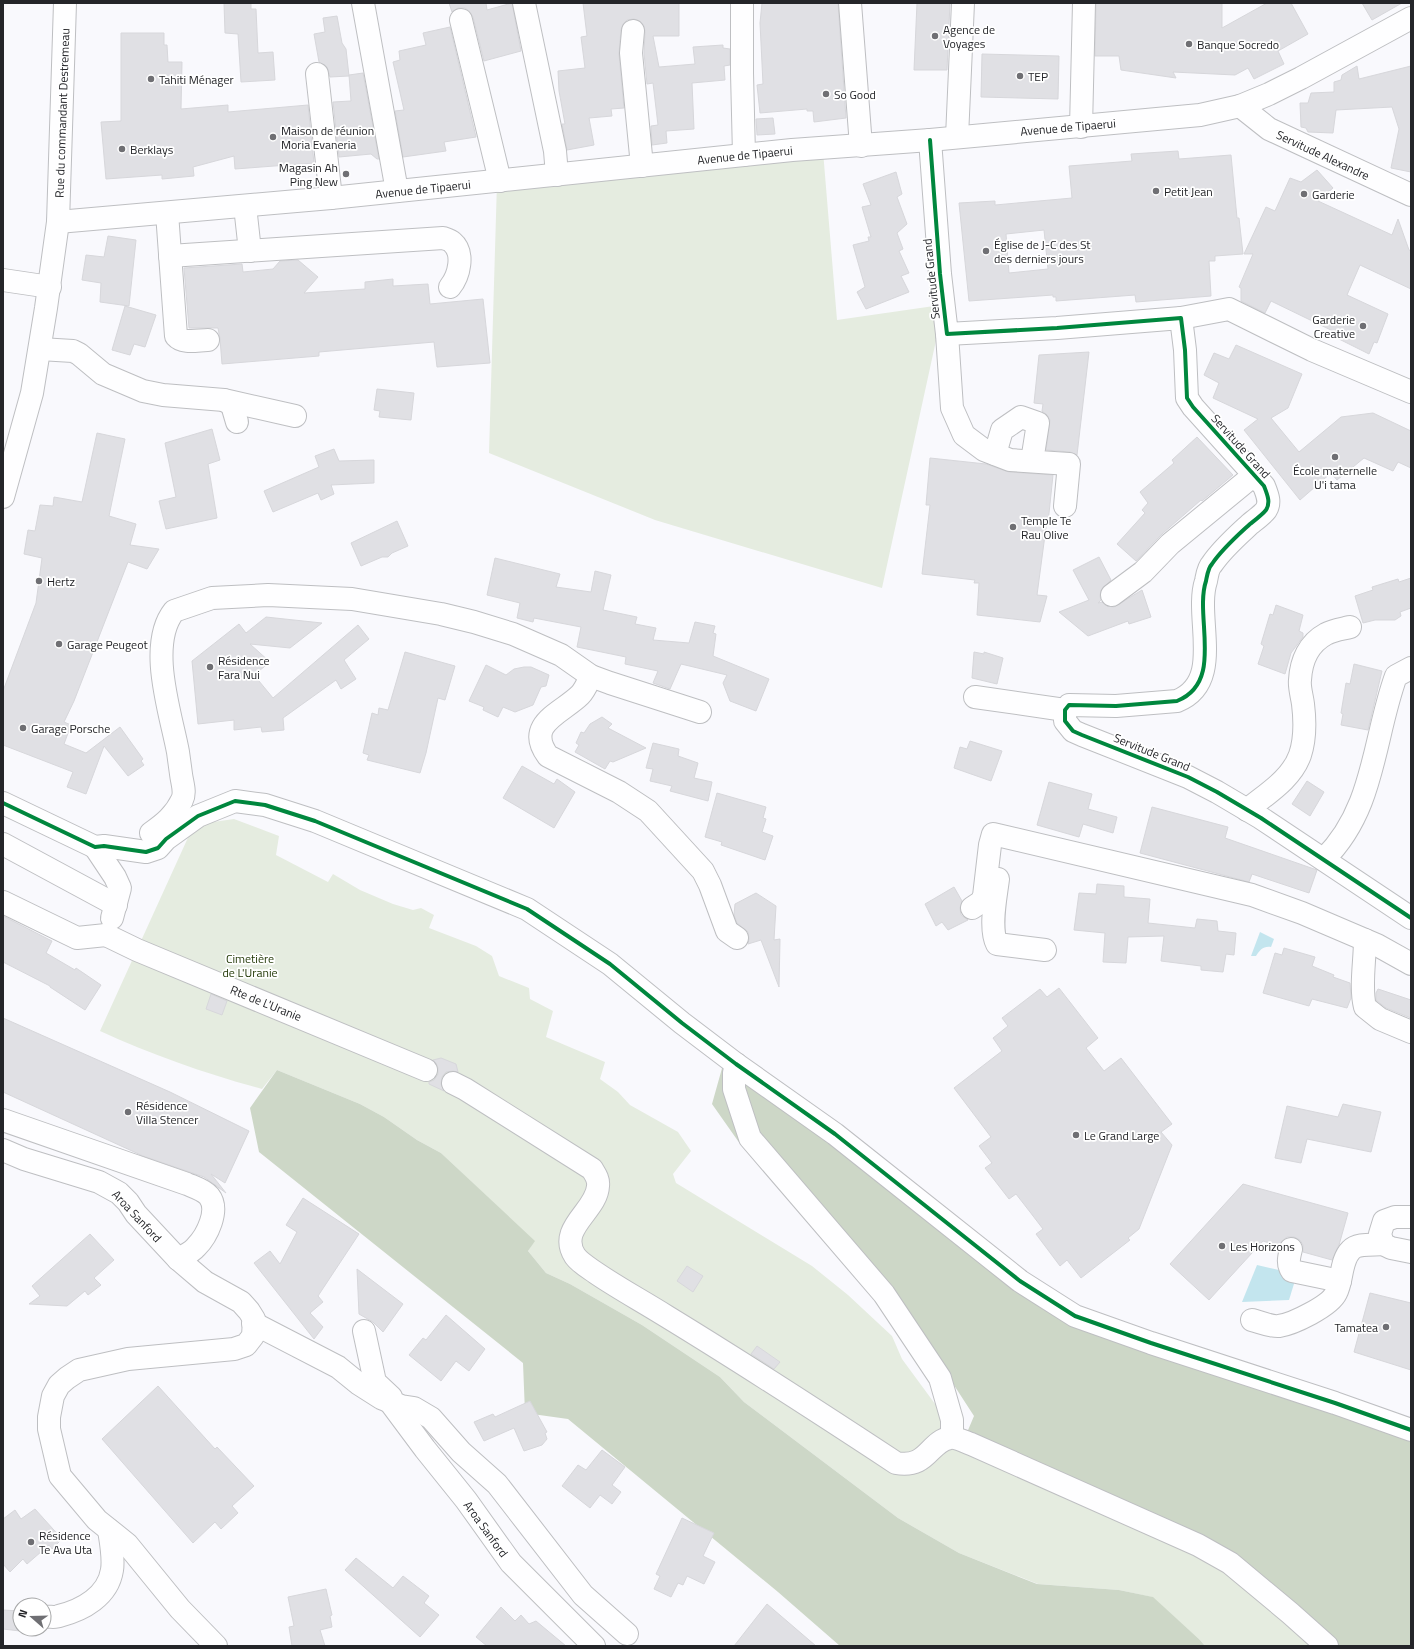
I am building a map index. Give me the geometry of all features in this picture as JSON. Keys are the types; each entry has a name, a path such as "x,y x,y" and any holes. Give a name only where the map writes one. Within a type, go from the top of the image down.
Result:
{"street":[{"name":"Rue du commandant Destremeau","path":"3,497 32,392 50,287 58,222 65,3"},
{"path":"363,3 396,191"},
{"path":"524,3 555,151 562,175"},
{"path":"742,3 744,155"},
{"path":"850,3 861,146"},
{"path":"957,137 963,3"},
{"path":"1081,126 1084,3"},
{"name":"Avenue de Tipaerui","path":"58,222 331,198 744,155 930,140 1200,115 1240,106 1301,78 1411,18"},
{"path":"462,20 500,181"},
{"path":"633,31 631,53 642,166"},
{"path":"550,69 562,175"},
{"path":"317,74 331,198"},
{"name":"Servitude Alexandre","path":"1240,106 1269,130 1411,196"},
{"name":"Servitude Grand","path":"930,140 940,274 947,334 1057,328 1181,318 1185,350 1187,398 1193,407 1264,486 1269,499 1266,510 1236,537 1211,565 1203,589 1205,659 1199,680 1190,693 1176,701 1116,706 1069,705 1065,710 1065,721 1073,731 1188,777 1247,810 1411,918"},
{"path":"245,206 250,250"},
{"path":"167,213 176,336 183,341 208,340"},
{"path":"170,256 443,238 451,241 456,246 458,256 459,271 455,281 450,287"},
{"path":"3,280 50,287"},
{"path":"1181,318 1229,309 1312,350 1411,392"},
{"path":"947,334 952,408 964,435 984,450 1010,460 1069,464 1065,506"},
{"path":"40,349 73,351 79,354 103,374 143,391 163,395 224,400 295,416"},
{"path":"224,400 232,405 238,422"},
{"path":"995,454 1002,430 1021,417 1038,423 1032,461"},
{"path":"1112,595 1144,572 1170,544 1254,475"},
{"path":"127,850 168,821 182,800 184,791 178,752 163,690 162,638 165,626 174,611 212,598 268,595 352,599 474,622 513,634 544,647 566,658 591,676 610,684 700,712"},
{"path":"1247,810 1289,775 1300,756 1304,733 1304,711 1300,680 1308,650 1315,641 1327,633 1350,627"},
{"path":"1324,860 1337,847 1361,803 1369,780 1388,696 1396,676 1411,668"},
{"path":"591,676 582,694 544,724 541,740 543,749 548,756 592,780 619,792 648,811 703,871 710,885 727,931 737,938"},
{"path":"975,697 1065,710"},
{"path":"95,847 104,846 146,852 158,848 166,839 198,816 235,801 265,804 315,821 527,909 610,964 682,1024 835,1134 1020,1281 1075,1316 1411,1430"},
{"path":"3,803 95,847 116,877 120,888 106,935 77,938 3,902"},
{"path":"972,908 981,902 984,896 990,845 993,834 1252,895 1302,913 1377,945 1411,964"},
{"path":"1007,837 1000,854 994,921 994,938 997,944 1002,946 1045,950"},
{"path":"3,844 116,905"},
{"name":"Rte de L'Uranie","path":"106,935 137,950 426,1070"},
{"path":"1365,940 1362,990 1365,1007 1380,1019 1411,1032"},
{"path":"736,1064 734,1073 734,1089 750,1138 884,1294 940,1378 952,1420 952,1437"},
{"path":"453,1083 465,1089 592,1169 598,1178 597,1192 575,1225 570,1238 574,1255 580,1262 617,1288 710,1344 896,1463 906,1465 912,1464 926,1457 945,1439 952,1437 971,1444 1198,1545 1230,1563 1290,1613 1326,1646"},
{"path":"3,1120 187,1184 208,1196 213,1207 212,1218 206,1233 196,1248 178,1260"},
{"name":"Aroa Sanford","path":"3,1150 24,1159 80,1175 110,1187 119,1193 178,1260 214,1287 241,1302 254,1319 253,1324"},
{"path":"1383,1244 1380,1234 1384,1221 1395,1217 1411,1217"},
{"path":"1252,1320 1277,1326 1295,1321 1315,1311 1336,1294 1347,1256 1351,1249 1358,1246 1383,1244 1391,1248 1411,1252"},
{"path":"1291,1249 1288,1261 1289,1267 1292,1271 1340,1281"},
{"path":"216,1646 180,1609 127,1544 97,1520 60,1476 49,1429 49,1417 53,1396 59,1385 79,1370 128,1359 234,1349 246,1345 253,1336 253,1324 338,1367 359,1384 381,1398 395,1404 414,1408 431,1418 461,1452 497,1484 583,1595 627,1634"},
{"name":"Aroa Sanford","path":"364,1331 375,1382 395,1404 424,1449 466,1500 511,1563 594,1646"},
{"path":"52,1617 58,1617 81,1609 99,1596 108,1584 112,1570 110,1530"}],"green space":[{"path":"823,151 837,320 934,306 937,336 882,588 655,520 489,453 497,182"},
{"name":"Cimetière de L'Uranie","path":"234,819 279,836 276,855 328,882 333,874 360,890 393,904 413,910 421,908 434,915 429,928 476,946 492,956 499,976 529,988 530,999 553,1011 546,1037 605,1062 600,1079 618,1092 630,1105 678,1132 691,1151 673,1174 676,1183 812,1266 848,1295 892,1336 902,1359 963,1442 1225,1565 1324,1646 1205,1646 1152,1597 1119,1590 1038,1584 959,1553 898,1518 744,1402 720,1377 642,1325 570,1284 546,1273 528,1251 534,1241 441,1153 417,1140 384,1117 360,1104 277,1070 262,1089 180,1063 100,1031 191,831 206,823"},
{"path":"726,1054 1057,1307 1411,1426 1411,1646 1324,1646 1243,1577 963,1442 974,1416 900,1302 738,1141 712,1104"},
{"path":"277,1070 360,1104 384,1117 417,1140 441,1153 535,1241 528,1251 546,1273 570,1284 642,1325 720,1377 744,1402 898,1518 959,1553 1037,1584 1119,1590 1153,1597 1205,1646 840,1646 778,1592 568,1419 525,1413 523,1363 259,1152 250,1108"}],"water":[{"path":"1260,932 1274,939 1271,947 1260,950 1256,956 1251,956"},
{"path":"1257,1265 1297,1274 1289,1300 1242,1302"}],"building":[{"path":"224,3 251,3 251,9 256,9 258,53 273,52 275,80 241,82 238,34 225,33"},
{"path":"449,3 486,3 487,10 512,3 521,51 484,61 473,17 470,12 465,8 458,8 452,12"},
{"path":"583,3 679,3 679,36 653,36 659,67 695,64 693,47 723,45 723,48 730,49 730,65 724,66 725,80 692,83 694,129 666,131 667,143 652,145 651,126 658,125 653,83 647,84 644,53 644,26 640,21 634,19 627,20 623,24 621,30 619,54 624,108 611,109 612,116 589,118 594,145 567,150 562,124 565,124 559,91 558,71 585,68 581,37 587,36"},
{"path":"762,3 838,3 846,118 814,122 813,111 807,111 807,109 760,113 757,85 763,84 760,23"},
{"name":"Agence de Voyages","path":"917,3 950,3 947,70 914,70"},
{"name":"Banque Socredo","path":"1096,3 1222,3 1222,28 1267,3 1291,3 1308,34 1278,51 1284,64 1254,79 1248,68 1235,75 1173,72 1176,78 1121,70 1119,56 1095,56"},
{"path":"1362,3 1402,3 1372,20"},
{"path":"337,16 342,43 346,49 349,76 330,77 327,67 319,62 314,34 325,32 323,18"},
{"path":"450,27 476,137 444,142 446,151 403,157 395,111 404,110 393,62 400,60 399,51 426,45 423,33"},
{"path":"121,33 164,33 164,45 167,45 168,62 182,62 181,109 228,105 228,112 308,105 314,163 235,169 234,156 193,167 194,176 162,179 162,175 106,179 101,122 121,121"},
{"name":"TEP","path":"982,54 1059,56 1058,99 981,97"},
{"path":"1357,66 1359,79 1411,66 1411,172 1391,168 1399,129 1392,107 1336,110 1333,133 1308,132 1306,128 1301,127 1300,103 1308,103 1311,93 1334,92 1334,82 1341,80 1342,75"},
{"path":"363,73 379,159 371,154 339,157 333,102 351,101 349,75"},
{"path":"773,118 775,134 757,135 756,119"},
{"path":"1178,151 1179,159 1231,155 1237,218 1239,218 1243,254 1215,256 1215,261 1209,261 1211,296 1136,302 1135,295 1056,301 1056,297 1053,297 1053,295 969,301 959,203 995,201 995,205 1072,198 1069,166 1132,161 1131,154","holes":["1044,230 1048,269 1009,273 1006,234"]},
{"path":"1317,170 1333,188 1318,201 1392,235 1398,219 1409,250 1411,251 1411,289 1360,265 1347,295 1388,314 1377,343 1374,342 1369,354 1333,336 1335,332 1271,301 1265,313 1241,301 1241,288 1239,287 1253,254 1244,254 1266,207 1275,211 1290,178 1301,182"},
{"path":"896,172 902,194 897,197 907,224 897,233 903,249 899,251 909,273 901,276 909,292 866,309 857,292 865,287 853,245 869,241 868,237 871,237 862,207 871,205 863,184"},
{"path":"108,236 136,240 129,306 100,302 101,283 82,280 86,255 104,257"},
{"path":"298,260 318,277 304,293 365,289 365,282 393,279 393,286 428,284 430,304 483,299 490,363 437,367 434,342 319,352 319,356 222,364 218,328 189,328 184,268 242,264 243,272 273,269 280,261"},
{"path":"125,306 156,315 145,347 134,344 130,355 112,350"},
{"path":"1236,345 1302,374 1288,408 1271,418 1299,452 1341,417 1373,413 1411,431 1411,468 1398,462 1393,471 1364,458 1337,480 1331,473 1300,500 1244,430 1258,419 1213,398 1219,383 1204,375 1214,353 1229,359"},
{"path":"1089,352 1077,455 1070,452 1046,450 1050,420 1042,411 1043,404 1034,403 1039,355"},
{"path":"377,389 414,393 411,420 379,417 380,411 374,410"},
{"path":"212,429 220,460 208,464 217,518 166,529 159,501 176,497 165,443"},
{"path":"97,433 125,439 109,516 136,524 130,545 159,549 147,569 128,562 74,701 64,722 71,725 64,744 86,753 120,727 143,759 141,761 144,765 128,776 104,746 86,794 67,787 73,772 3,745 3,691 36,603 42,558 24,554 28,530 35,531 40,505 53,506 54,497 82,502"},
{"path":"1197,437 1233,475 1202,501 1201,500 1162,534 1136,561 1117,544 1145,513 1142,510 1148,503 1140,492 1174,463 1172,460"},
{"path":"334,449 339,461 374,460 374,483 331,485 334,494 321,500 318,493 273,512 264,491 319,467 315,456"},
{"name":"Temple Te Rau Olive","path":"930,458 986,464 1009,472 1053,475 1048,523 1047,520 1037,595 1047,596 1040,622 977,615 979,583 974,583 975,580 922,574 930,505 926,505"},
{"path":"397,521 408,546 392,553 388,557 382,557 361,566 351,543"},
{"path":"1099,557 1111,580 1101,590 1101,600 1098,603 1102,602 1107,606 1114,607 1142,590 1151,617 1129,624 1128,621 1088,636 1059,612 1089,600 1073,570"},
{"path":"495,558 560,574 556,587 591,592 595,571 611,575 603,610 637,617 635,624 656,628 653,640 689,643 695,622 715,626 713,633 716,634 713,656 769,679 756,711 730,701 723,683 727,675 681,664 670,689 653,683 658,671 625,664 626,657 577,647 581,627 534,618 533,622 517,618 520,603 487,595"},
{"path":"1411,578 1411,608 1400,612 1401,616 1395,620 1375,620 1363,623 1355,596 1373,590 1372,587 1398,579 1399,582"},
{"path":"1276,605 1303,615 1299,631 1303,633 1303,637 1291,653 1285,674 1258,664 1264,646 1261,644 1270,614 1273,615"},
{"path":"266,617 322,623 290,648 250,644 270,662 254,675 273,698 358,625 369,639 344,660 356,679 341,689 336,680 283,718 284,730 262,732 261,727 234,730 234,720 198,724 192,661 239,624 246,633"},
{"path":"405,652 455,666 445,700 438,698 420,773 367,760 369,755 363,753 372,713 378,715 379,708 388,710"},
{"path":"974,652 984,654 984,652 1003,658 997,684 972,678"},
{"path":"1354,664 1382,671 1368,730 1341,725 1343,714 1341,713 1346,683 1350,684"},
{"path":"486,665 506,675 514,669 531,667 549,675 546,686 541,687 533,705 515,712 503,707 498,717 483,710 484,707 469,701"},
{"path":"602,717 612,724 608,728 646,748 613,762 610,761 605,769 575,752 579,745 576,743 581,732 584,733 590,724"},
{"path":"970,741 1002,751 991,781 954,768 960,747 967,749"},
{"path":"653,743 679,749 678,756 698,763 694,778 712,782 708,801 670,791 672,786 650,781 653,769 646,768"},
{"path":"522,766 554,784 557,779 575,792 554,828 503,798"},
{"path":"1307,781 1324,792 1310,816 1292,804"},
{"path":"1049,782 1092,794 1088,809 1117,817 1113,833 1083,824 1079,837 1037,825"},
{"path":"717,793 766,807 763,818 766,819 762,832 773,836 765,860 721,845 722,842 705,837"},
{"path":"1152,807 1228,827 1225,838 1317,870 1309,893 1252,874 1249,882 1140,853"},
{"path":"1097,884 1124,886 1124,897 1150,899 1148,923 1195,928 1197,919 1217,921 1218,931 1236,933 1234,955 1226,954 1223,972 1201,970 1201,966 1161,961 1164,936 1128,937 1126,963 1103,962 1105,933 1074,930 1079,893 1096,894"},
{"path":"954,887 962,901 960,908 961,915 968,920 948,930 942,922 936,926 925,904"},
{"path":"756,893 776,906 774,940 780,939 779,987 761,940 748,944 748,932 737,923 734,915 735,904"},
{"path":"3,916 52,941 46,953 75,970 76,968 101,985 85,1010 50,986 3,962"},
{"path":"1284,948 1315,957 1312,966 1334,975 1333,977 1350,983 1351,998 1347,1008 1312,999 1309,1006 1263,993 1275,953 1282,955"},
{"name":"Le Grand Large","path":"1059,988 1098,1038 1086,1048 1104,1071 1121,1058 1172,1124 1161,1132 1172,1145 1139,1229 1128,1238 1130,1240 1081,1278 1067,1260 1060,1266 1036,1234 1043,1229 1030,1212 1016,1194 1009,1199 985,1168 992,1163 979,1146 991,1137 954,1088 1002,1051 993,1038 1008,1026 1002,1018 1040,989 1047,997"},
{"path":"1378,989 1411,1000 1411,1018 1386,1008 1376,1000 1376,993"},
{"path":"211,994 227,1001 222,1015 206,1009"},
{"name":"Résidence Villa Stencer","path":"3,1018 170,1092 249,1131 225,1183 211,1174 226,1193 204,1177 143,1156 3,1092"},
{"path":"441,1058 456,1064 458,1072 446,1072 442,1077 441,1084 444,1091 429,1084 429,1082 434,1080 438,1074 438,1068 433,1060"},
{"path":"1343,1104 1381,1112 1371,1152 1307,1139 1301,1163 1275,1158 1287,1106 1338,1117"},
{"name":"Les Horizons","path":"1243,1184 1348,1213 1339,1245 1332,1260 1303,1252 1303,1245 1300,1240 1294,1237 1287,1237 1279,1246 1263,1241 1209,1300 1170,1264"},
{"path":"303,1198 359,1234 318,1296 323,1302 310,1313 323,1327 314,1339 254,1263 270,1251 280,1264 297,1232 286,1225"},
{"path":"90,1234 114,1260 94,1278 101,1285 88,1295 85,1291 67,1306 29,1304 40,1296 32,1286"},
{"path":"687,1266 703,1276 693,1292 677,1281"},
{"path":"357,1269 403,1304 383,1332 373,1322 359,1314"},
{"name":"Tamatea","path":"1370,1293 1411,1303 1411,1370 1354,1352"},
{"path":"446,1315 485,1349 469,1371 456,1361 441,1381 409,1355 423,1338 426,1340"},
{"path":"757,1346 780,1362 774,1369 751,1354"},
{"path":"158,1386 215,1449 217,1447 254,1486 232,1506 238,1513 221,1529 215,1522 193,1543 102,1439"},
{"path":"530,1401 547,1432 545,1433 547,1439 542,1445 524,1451 514,1428 484,1441 474,1422 493,1414 495,1417"},
{"path":"602,1450 625,1467 612,1485 621,1492 612,1504 600,1495 590,1508 562,1486 578,1465 586,1470"},
{"name":"Résidence Te Ava Uta","path":"35,1509 62,1539 52,1549 49,1545 27,1564 23,1559 10,1572 3,1564 3,1519 15,1510 21,1519"},
{"path":"682,1518 714,1533 703,1556 715,1562 704,1584 687,1576 683,1585 678,1583 671,1597 654,1589 660,1576 656,1574"},
{"path":"356,1558 393,1588 403,1576 429,1596 424,1603 439,1615 420,1637 345,1570"},
{"path":"326,1589 332,1615 330,1616 332,1627 320,1630 325,1646 292,1646 289,1627 294,1626 288,1597"},
{"path":"767,1604 816,1646 734,1646"},
{"path":"501,1607 515,1621 521,1615 529,1624 536,1621 566,1646 487,1646 476,1637"},
{"path":"3,1610 12,1611 12,1630 3,1629"}],"cycle path":[{"path":"930,140 940,274 947,334 1057,328 1181,318 1185,350 1187,398 1193,407 1264,486 1268,498 1266,510 1225,548 1216,558 1209,570 1203,596 1205,647 1204,664 1200,679 1192,692 1177,701 1116,706 1069,705 1065,710 1065,721 1073,731 1188,777 1217,792 1261,818 1411,918"},
{"path":"3,803 95,847 104,846 146,852 158,848 166,839 198,816 235,801 265,805 315,821 527,909 610,964 682,1023 736,1064 835,1134 1020,1281 1075,1316 1411,1430"}],"place":[{"name":"Agence de Voyages","path":"935,36"},
{"name":"Banque Socredo","path":"1189,44"},
{"name":"TEP","path":"1020,76"},
{"name":"Tahiti Ménager","path":"151,79"},
{"name":"So Good","path":"826,94"},
{"name":"Maison de réunion Moria Evaneria","path":"273,137"},
{"name":"Berklays","path":"122,149"},
{"name":"Magasin Ah Ping New","path":"346,174"},
{"name":"Petit Jean","path":"1156,191"},
{"name":"Garderie","path":"1304,194"},
{"name":"Église de J-C des St des derniers jours","path":"986,251"},
{"name":"Garderie Creative","path":"1363,326"},
{"name":"École maternelle U'i tama","path":"1335,457"},
{"name":"Temple Te Rau Olive","path":"1013,527"},
{"name":"Hertz","path":"39,581"},
{"name":"Garage Peugeot","path":"59,644"},
{"name":"Résidence Fara Nui","path":"210,667"},
{"name":"Garage Porsche","path":"23,728"},
{"name":"Résidence Villa Stencer","path":"128,1112"},
{"name":"Le Grand Large","path":"1076,1135"},
{"name":"Les Horizons","path":"1222,1246"},
{"name":"Tamatea","path":"1386,1327"},
{"name":"Résidence Te Ava Uta","path":"31,1542"}]}
